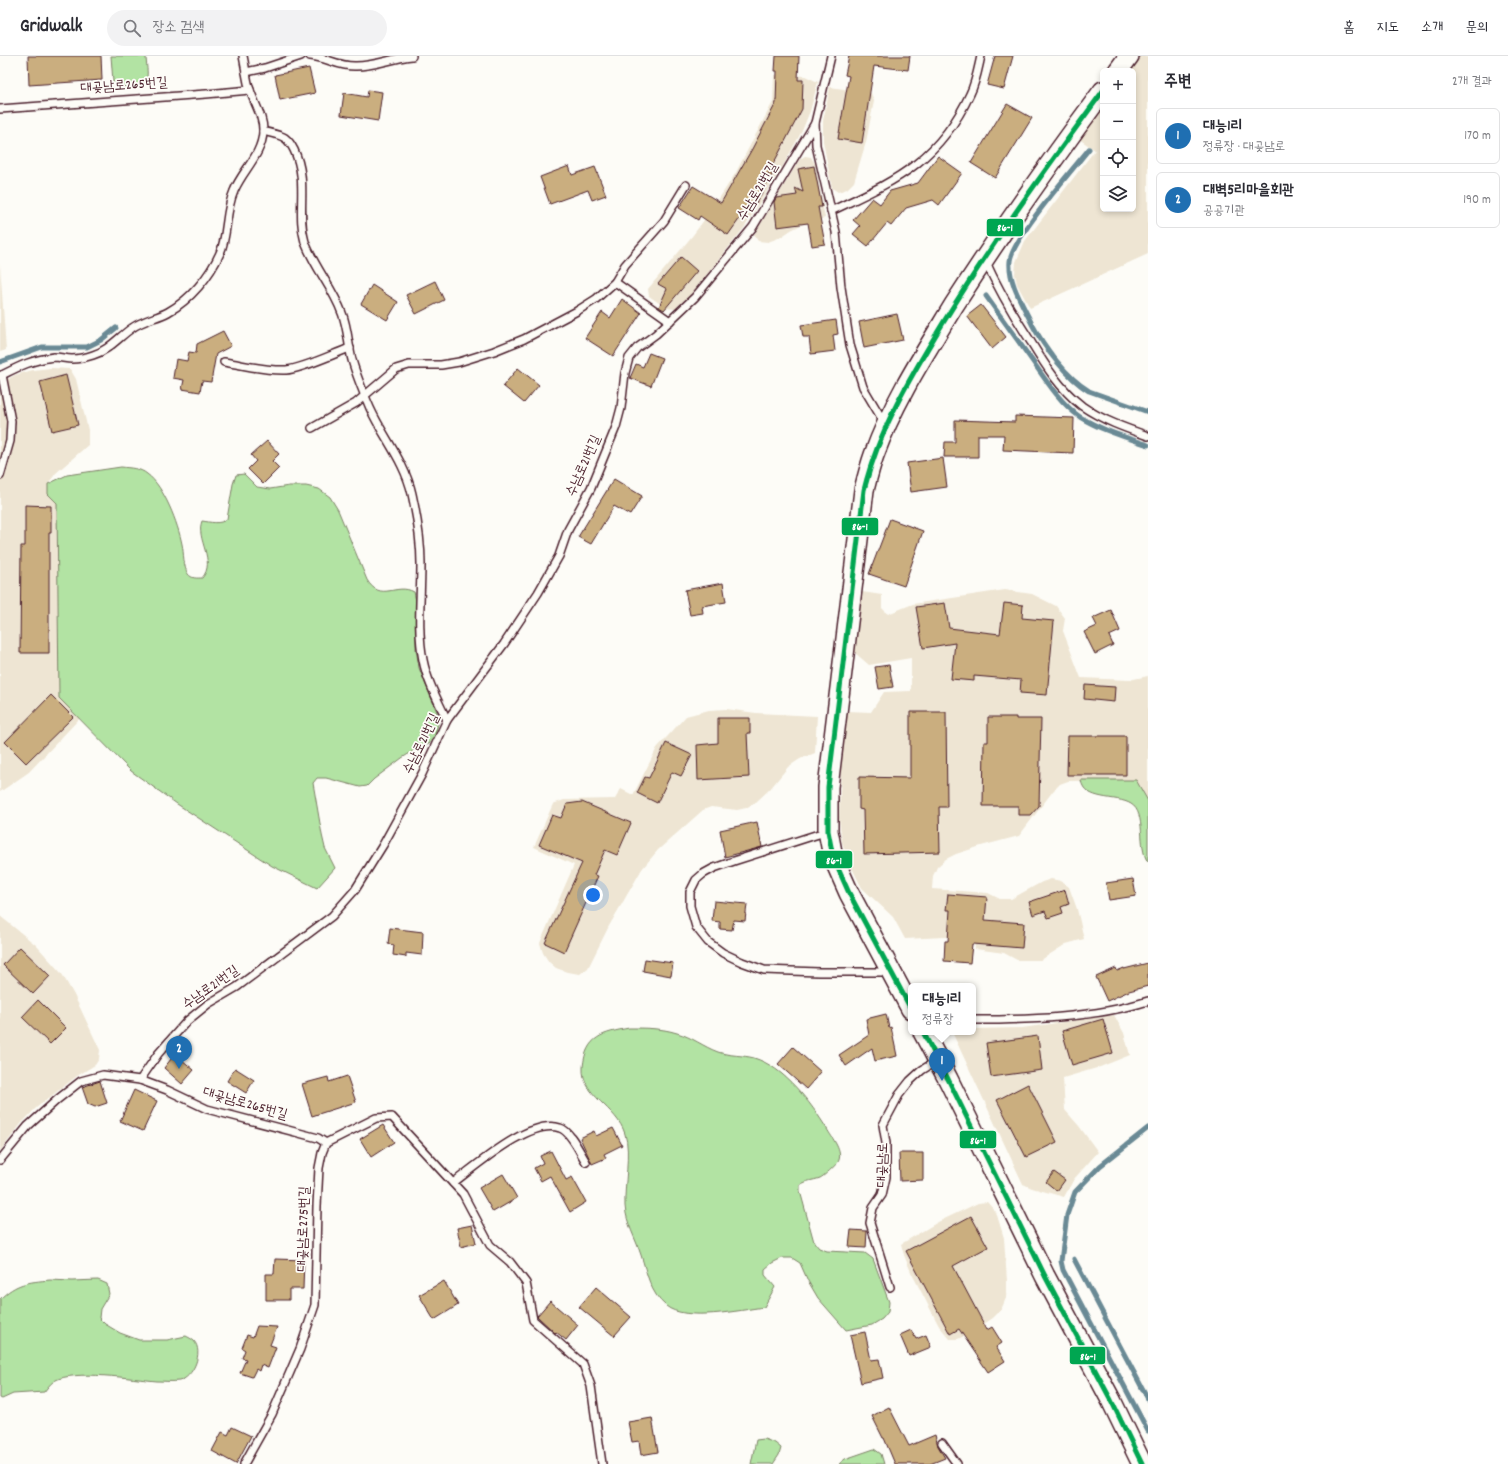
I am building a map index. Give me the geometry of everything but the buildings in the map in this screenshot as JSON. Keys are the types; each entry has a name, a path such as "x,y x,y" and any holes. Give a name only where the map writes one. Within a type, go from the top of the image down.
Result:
{"street":[{"path":"1120,68 1129,56"},
{"path":"908,1003 846,886 833,857 828,831 828,787 864,490 873,456 886,426 921,358 984,258 1064,142 1100,95"},
{"path":"925,1035 1045,1276 1111,1400 1142,1464"}],"lane":[{"path":"0,476 10,441 11,421 1,376 18,366 34,361 56,357 73,359 93,355 113,344 134,326 169,311 182,302 206,277 221,252 230,201 234,190 262,140 263,131 261,118 250,90 243,56"},
{"path":"246,72 265,68 301,56"},
{"path":"310,56 317,56 341,65 355,66 372,65 401,57 412,56"},
{"name":"수남로21번길","path":"140,1080 172,1036 200,1009 237,987 332,916 354,890 383,845 422,774 447,720 504,644 538,593 559,556 568,530 590,488 616,427 621,408 625,373 629,358 637,348 656,334 695,297 753,227 814,123 831,56"},
{"path":"831,211 892,180 916,165 932,151 971,94 981,56"},
{"name":"대곶남로265번길","path":"0,109 250,90"},
{"path":"814,123 816,146 836,232 841,288 850,345 863,387 886,426"},
{"path":"263,131 285,138 292,145 298,159 302,173 303,233 312,257 335,295 343,313 348,330 353,361 370,409 398,458 412,492 421,562 422,657 433,690 447,720"},
{"path":"312,428 350,407 396,369 409,365 441,365 459,362 494,351 524,339 577,311 596,299 615,282 625,265 664,221 686,185"},
{"path":"984,258 1014,317 1063,387 1083,406 1097,415 1148,436"},
{"path":"615,282 670,321"},
{"path":"224,362 287,370 350,348"},
{"path":"828,831 734,860 703,874 696,880 690,892 690,906 696,927 708,942 723,953 764,970 891,972"},
{"path":"976,1020 1033,1019 1100,1012 1148,1001"},
{"name":"대곶남로","path":"890,1286 870,1223 873,1208 882,1195 886,1178 886,1143 883,1125 899,1095 910,1081 922,1070 938,1060"},
{"name":"대곶남로265번길","path":"0,1160 37,1116 58,1098 82,1082 104,1075 140,1080 167,1090 207,1109 318,1138 326,1143"},
{"path":"326,1143 376,1118 392,1117 463,1194 490,1245 510,1262 526,1283 533,1320 583,1364 591,1386 602,1464"},
{"path":"453,1183 512,1140 530,1130 547,1126 561,1128 570,1135 586,1162"},
{"name":"대곶남로275번길","path":"244,1464 272,1414 300,1349 314,1305 319,1168 326,1143"},
{"path":"942,1443 957,1464"}],"shaded area":[{"path":"1141,56 1148,56 1148,254 1030,308 1017,284 1015,274 1016,262 1025,241 1095,150 1079,139 1100,111 1100,212 1136,212 1136,68 1132,68"},
{"path":"774,75 805,76 818,82 810,111 802,131 784,164 744,228 692,293 675,309 666,308 649,296 648,289 693,235 735,174 773,102"},
{"path":"830,87 871,93 874,101 866,142 854,182 847,189 838,192 832,188 823,141 823,121"},
{"path":"805,156 811,157 815,164 825,218 803,224 781,237 768,242 758,241 754,235 800,159"},
{"path":"0,264 6,350 0,352"},
{"path":"51,368 70,369 76,379 88,430 88,445 56,473 48,484 48,494 57,503 59,698 80,718 29,772 0,792 0,384 15,375 33,370"},
{"path":"1005,590 1032,594 1056,606 1065,618 1063,631 1081,678 1129,680 1148,676 1148,801 1136,780 1068,781 1060,784 1053,791 1019,836 956,854 946,859 937,867 933,876 932,889 988,893 1000,899 1011,899 1042,882 1051,879 1061,881 1069,887 1077,909 1084,939 1066,944 1041,960 1017,960 1004,953 975,949 974,938 944,937 905,939 893,917 862,888 848,860 842,842 839,819 841,766 847,711 871,712 884,692 911,691 911,658 869,665 854,652 862,592 882,595 882,608 888,614 913,604"},
{"path":"726,709 756,713 817,716 815,753 800,759 788,767 770,789 756,802 746,808 737,810 711,807 703,810 658,850 642,869 609,926 588,968 580,974 567,972 556,968 549,962 543,953 540,943 574,865 534,847 553,804 564,800 615,799 621,789 633,795 657,748 686,716 709,710"},
{"path":"0,916 36,945 62,974 74,995 100,1050 99,1059 95,1065 77,1076 36,1108 21,1124 0,1151"},
{"path":"1114,1015 1124,1033 1130,1055 1100,1067 1063,1078 1065,1110 1098,1152 1074,1179 1064,1197 1023,1184 953,1035 976,1035 976,1029 1022,1028"},
{"path":"987,1202 996,1212 1004,1238 1007,1281 1006,1298 1001,1310 993,1318 972,1332 958,1339 950,1339 939,1326 911,1272 901,1244 938,1222 978,1203"}],"green space":[{"path":"111,56 146,56 147,77 144,84 141,87 116,86 113,82"},
{"path":"121,467 144,472 159,487 177,526 182,544 186,571 190,576 202,578 206,571 207,557 201,535 202,521 218,523 227,519 236,475 244,474 257,487 270,489 289,486 306,486 319,489 330,497 338,510 367,580 372,587 383,591 401,589 414,592 416,601 416,649 419,668 437,712 438,724 435,735 429,744 418,748 402,758 367,786 360,787 326,778 317,778 313,783 325,848 335,868 317,888 272,866 177,804 131,771 59,698 57,503 48,494 48,484 67,475"},
{"path":"1081,780 1136,780 1148,801 1148,862 1143,848 1141,822 1136,808 1125,801 1102,797 1088,792 1083,787"},
{"path":"629,1028 671,1031 688,1037 718,1052 754,1058 776,1069 805,1097 837,1145 840,1154 838,1162 824,1176 807,1181 800,1185 800,1191 814,1242 819,1248 827,1251 865,1253 873,1259 889,1302 888,1312 882,1319 872,1325 846,1330 818,1298 800,1263 792,1258 782,1258 772,1263 765,1269 765,1275 775,1287 764,1307 714,1314 699,1314 675,1311 661,1301 656,1295 650,1282 629,1225 626,1212 627,1141 625,1134 615,1116 593,1094 584,1077 583,1067 585,1057 592,1042 604,1034"},
{"path":"50,1280 98,1280 107,1284 109,1294 100,1309 99,1318 105,1324 120,1333 139,1340 167,1340 186,1336 189,1337 194,1341 198,1351 196,1364 193,1370 184,1379 179,1381 157,1381 89,1375 63,1377 54,1381 44,1392 13,1394 2,1399 0,1398 0,1299 17,1286"},
{"path":"764,1439 775,1443 781,1448 779,1455 773,1464 751,1464 756,1440"},
{"path":"874,1449 881,1454 884,1464 839,1464 845,1459"}],"waterway":[{"path":"1089,149 1031,221 1021,237 1013,251 1010,261 1011,277 1017,293 1037,333 1049,352 1072,378 1089,391 1148,412"},
{"path":"986,296 1047,382 1066,405 1080,417 1096,426 1148,445"},
{"path":"0,362 42,347 87,347 101,340 116,328"},
{"path":"1148,1128 1100,1166 1075,1192 1067,1215 1061,1261 1063,1270 1148,1431"},
{"path":"1074,1259 1148,1399"}],"transit line":[{"name":"86-1","path":"908,1003 849,893 833,857 828,831 828,787 864,490 870,467 887,424 931,343 1000,234 1100,95"},
{"name":"86-1","path":"925,1035 948,1079 1045,1276 1111,1400 1142,1464"}],"place":[{"name":"대벽5리마을회관","path":"179,1069"},
{"name":"대능1리","path":"942,1081"}]}
